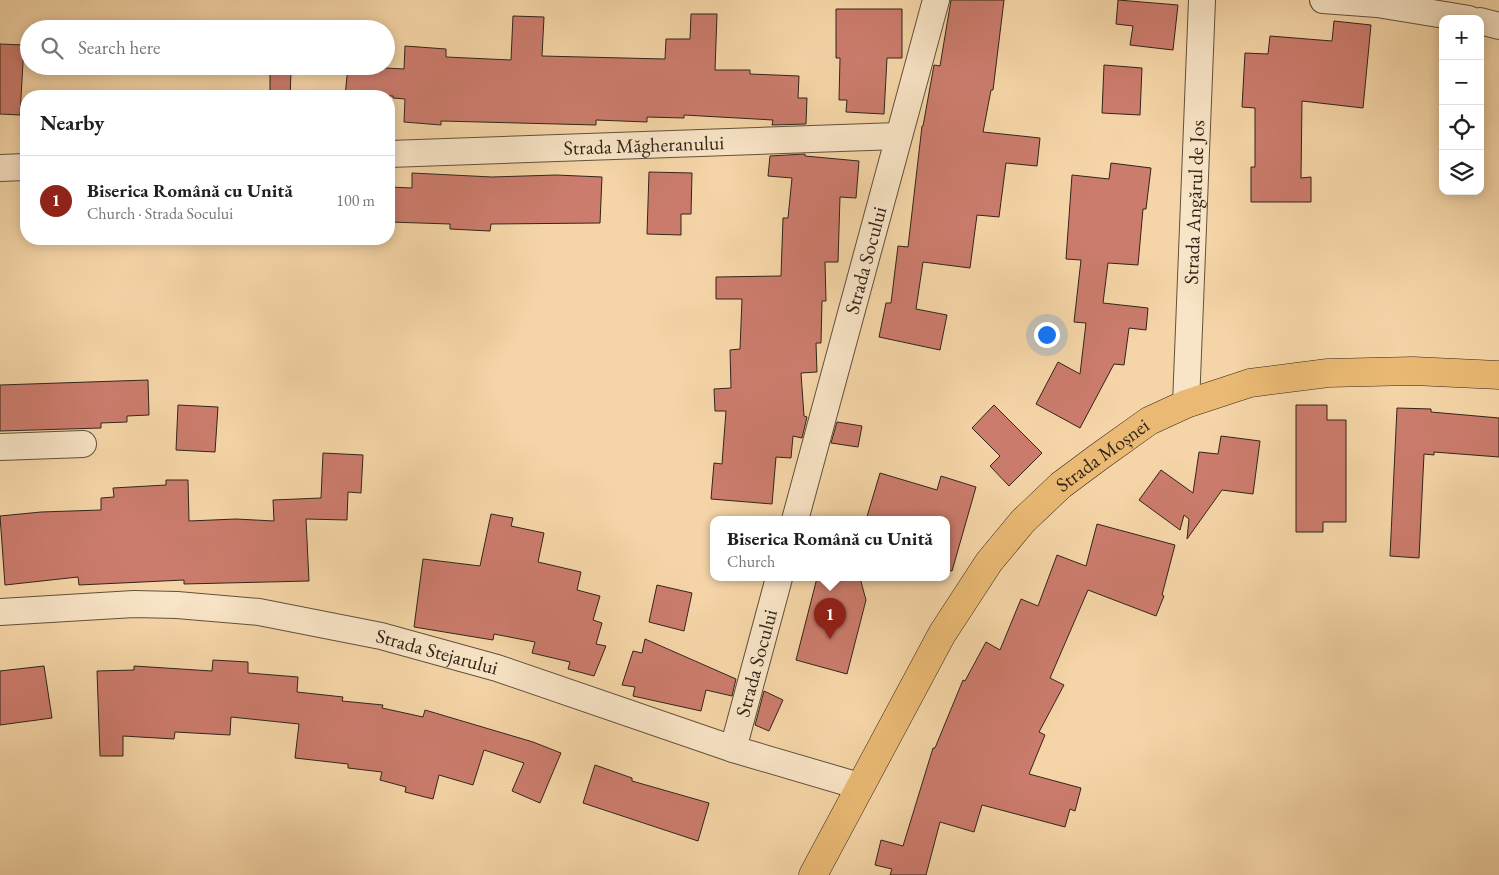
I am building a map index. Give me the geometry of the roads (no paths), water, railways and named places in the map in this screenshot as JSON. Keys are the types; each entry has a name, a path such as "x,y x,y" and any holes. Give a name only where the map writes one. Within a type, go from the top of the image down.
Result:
{"main road":[{"name":"Strada Moșnei","path":"813,875 942,634 989,562 1023,521 1061,485 1149,421 1186,404 1250,383 1328,373 1413,371 1499,375"}],"street":[{"name":"Strada Socului","path":"796,516 936,0"},
{"name":"Strada Angărul de Jos","path":"1186,404 1202,0"},
{"path":"1322,0 1377,4 1444,15"},
{"path":"1484,23 1499,26"},
{"name":"Strada Măgheranului","path":"395,154 898,136"},
{"path":"0,168 20,167"},
{"path":"0,448 83,444"},
{"name":"Strada Socului","path":"733,749 778,581"},
{"name":"Strada Stejarului","path":"0,612 134,604 259,612 381,636 498,668 733,749 859,786"}],"place":[{"name":"Biserica Română cu Unită","path":"830,639"}]}
